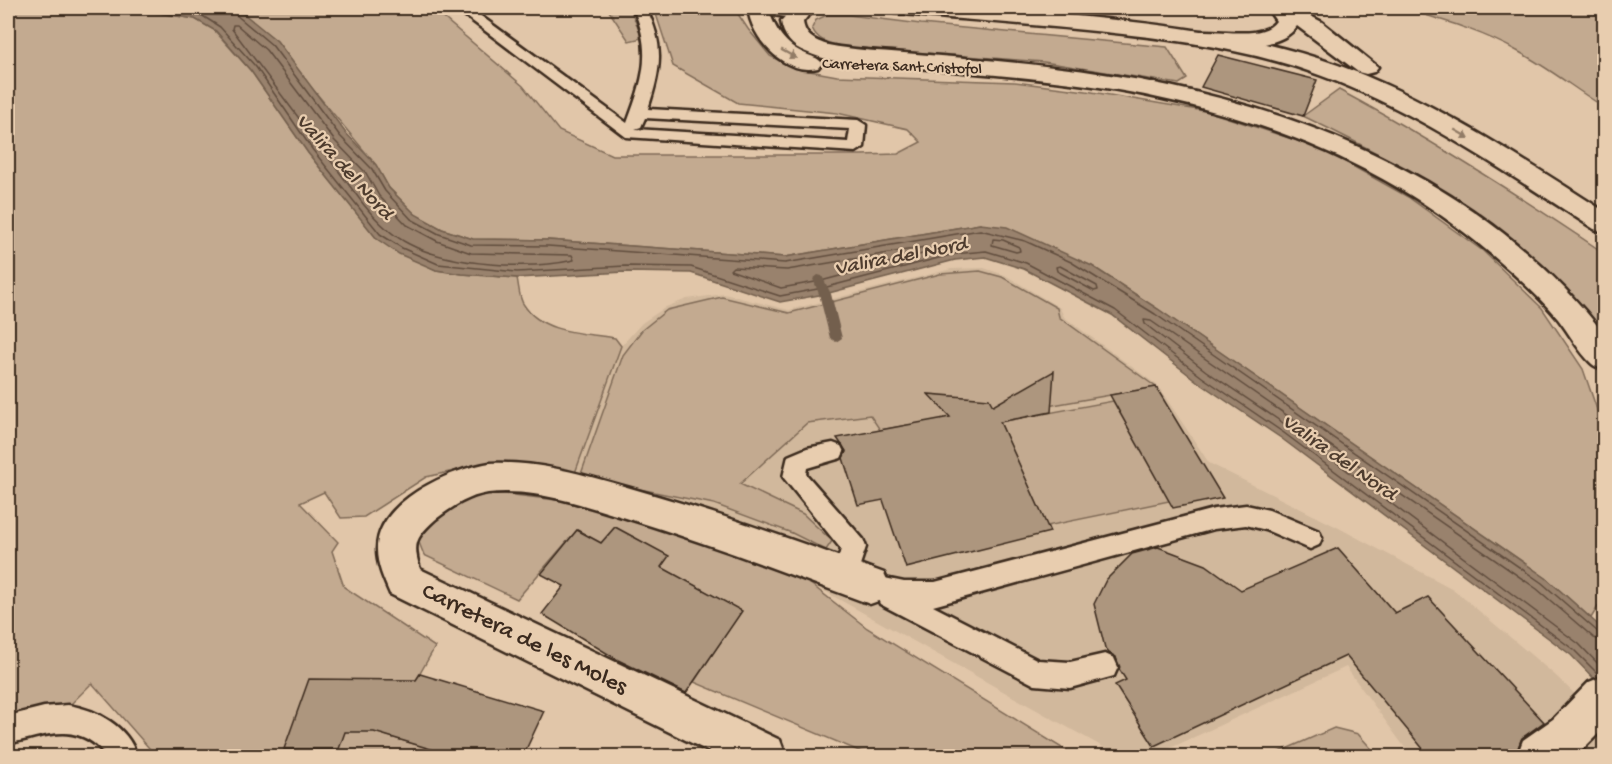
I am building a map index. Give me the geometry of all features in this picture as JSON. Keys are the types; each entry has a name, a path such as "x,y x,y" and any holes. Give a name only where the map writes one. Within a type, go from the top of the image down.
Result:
{"main road":[{"name":"Carretera Sant Cristofol","path":"758,8 759,16 769,37 780,50 807,63 846,68 1040,73"},
{"path":"766,8 787,11 805,8"},
{"name":"Carretera Sant Cristofol","path":"805,8 792,21 793,28 802,42 823,51 1040,73 1122,84 1228,106 1277,120 1356,152 1409,180 1467,220 1554,295 1605,357"},
{"path":"902,8 1211,32 1252,26 1260,21 1263,14 1262,8"},
{"path":"1047,8 1133,15 1211,32 1330,71 1400,100 1520,168 1605,223"},
{"path":"1211,32 1224,39 1268,36 1282,31 1287,21 1278,8"},
{"path":"1278,8 1314,27 1366,67"},
{"path":"1268,36 1309,47 1366,67 1405,84 1486,126 1605,198"},
{"name":"Carretera de les Moles","path":"764,756 404,580 396,556 396,538 405,524 436,497 452,488 491,478 531,480 570,487 676,517 824,569"},
{"path":"824,569 870,586"},
{"path":"1539,756 1569,735 1605,697"}],"lane":[{"path":"462,8 632,134 856,147 858,125 639,113"},
{"path":"632,134 654,68 654,46 650,26 640,8"},
{"path":"824,569 838,569 849,563 854,547 794,477 796,463 807,457 832,452"},
{"path":"870,586 904,594 935,594 1132,539 1214,519 1246,516 1269,520 1310,538"},
{"path":"870,586 1035,672 1055,677 1072,676 1105,667"},
{"path":"8,730 48,720 81,720 103,732 123,756"}],"shaded area":[{"path":"8,8 129,8 195,19 214,30 251,71 308,153 377,239 436,270 517,278 522,302 532,315 542,322 578,333 615,338 621,346 575,473 477,466 426,477 364,517 341,518 324,492 300,503 338,542 332,551 344,587 435,647 385,735 454,756 156,756 92,683 67,708 8,739"},
{"path":"234,8 432,8 523,86 559,131 612,155 898,154 921,142 908,129 837,113 738,103 673,66 654,8 734,8 770,56 793,68 837,76 1015,82 1086,91 1210,112 1322,149 1408,197 1483,251 1542,308 1583,369 1604,430 1604,597 1591,618 1546,578 1158,309 1092,266 980,224 785,257 548,240 473,239 442,229 416,215 389,188 376,165 311,87 277,41"},
{"path":"607,8 627,8 632,13 642,38 629,41"},
{"path":"1402,8 1604,8 1604,107 1541,65 1491,38"},
{"path":"827,15 849,15 1167,47 1187,79 1179,84 1044,62 845,47 826,42 812,28 816,20"},
{"path":"1339,90 1474,168 1604,253 1604,333 1573,296 1539,263 1467,206 1387,159 1303,116"},
{"path":"984,268 1005,275 1060,308 1064,317 1158,386 1209,463 1337,527 1453,589 1556,676 1604,722 1604,756 1411,756 1346,667 1153,756 1119,756 808,582 562,509 621,346 642,323 666,307 687,299 724,294 789,310 951,269"},
{"path":"980,271 1002,277 1057,308 1059,317 1156,387 991,416 880,430 870,415 807,423 740,484 803,514 832,541 826,550 792,533 714,504 580,477 623,355 642,330 667,310 722,297 789,313 940,274"},
{"path":"1113,401 1169,501 1047,526 1000,422"},
{"path":"496,493 565,501 666,530 808,582 867,628 1075,756 871,756 694,682 741,611 661,567 668,556 615,527 601,543 577,530 517,599 424,555 416,535 465,496"},
{"path":"1334,728 1358,734 1378,756 1270,756"}],"water":[{"name":"Valira del Nord","path":"129,8 238,9 277,41 345,132 376,165 389,188 415,214 442,229 473,239 548,240 785,257 980,224 1007,227 1092,266 1158,309 1546,578 1604,630 1604,689 1571,655 1281,438 1198,382 1112,315 1024,269 985,257 955,260 825,294 780,302 691,273 625,272 517,278 436,270 399,254 377,239 308,153 251,71 216,31 195,19"}],"building":[{"path":"1218,55 1317,80 1303,116 1201,87"},
{"path":"1054,371 1051,412 1000,422 1050,532 906,568 883,500 858,505 843,458 846,451 837,438 950,417 928,394 989,399 993,406"},
{"path":"1156,387 1223,498 1173,508 1110,395"},
{"path":"615,527 669,556 661,567 742,611 686,693 618,660 542,614 564,586 541,574 577,530 601,543"},
{"path":"1158,547 1206,565 1241,590 1338,548 1395,613 1428,597 1544,722 1522,738 1515,756 1429,756 1346,656 1154,746 1115,685 1126,680 1119,669 1116,657 1105,648 1094,604 1106,580 1132,554"},
{"path":"420,674 544,711 523,756 454,756 374,732 345,732 339,749 284,749 309,679 416,680"}],"waterway":[{"path":"818,279 825,294 836,338"}]}
